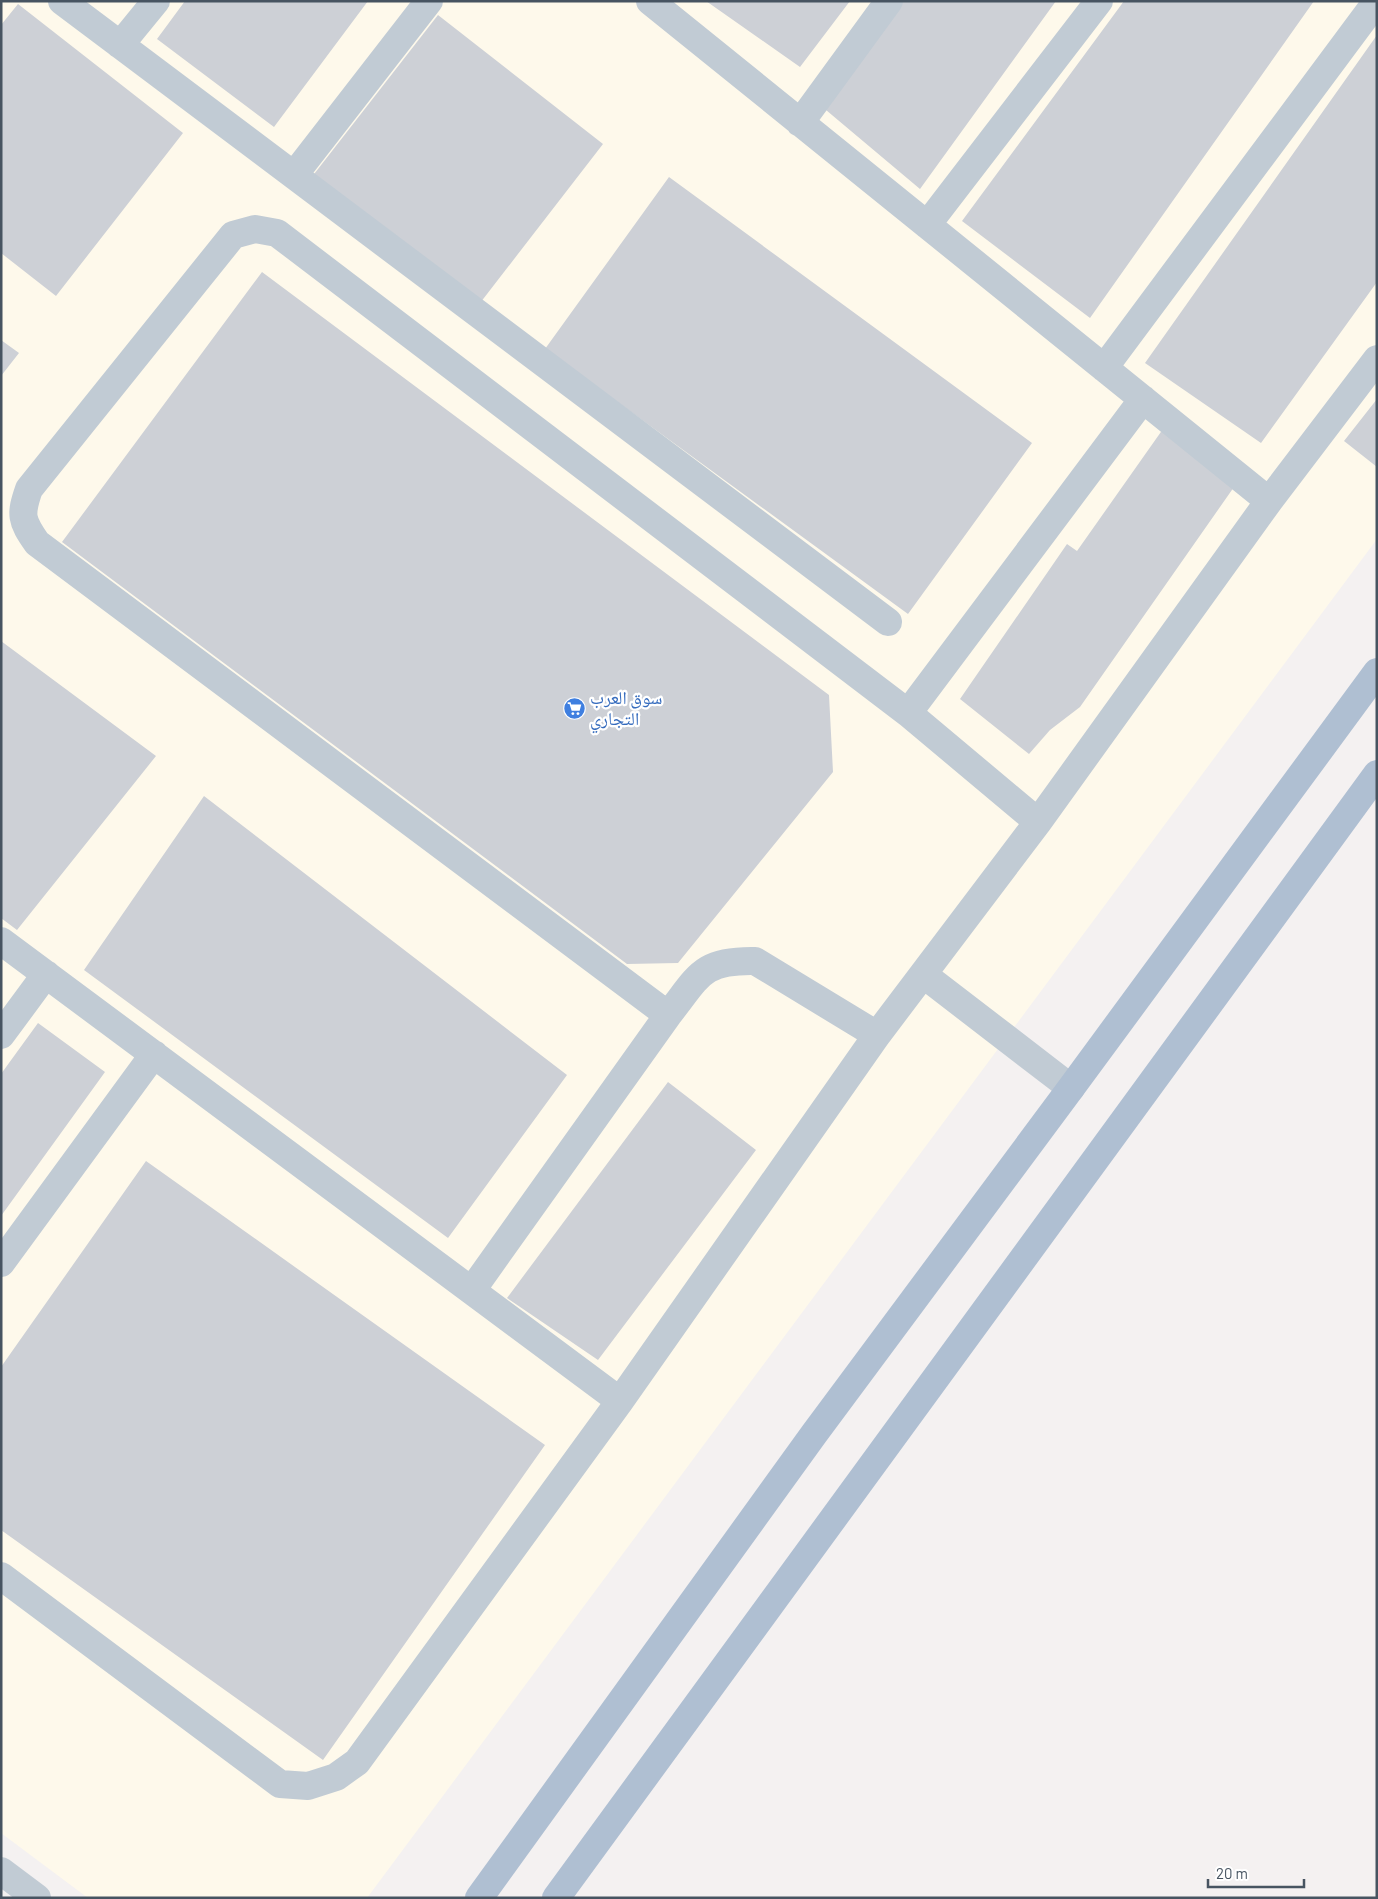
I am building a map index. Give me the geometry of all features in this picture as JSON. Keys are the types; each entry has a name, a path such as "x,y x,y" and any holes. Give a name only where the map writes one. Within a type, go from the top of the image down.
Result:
{"main road":[{"path":"479,1898 814,1434 1377,672"},
{"path":"556,1898 1377,774"}],"lane":[{"path":"62,1 888,622"},
{"path":"120,45 156,1"},
{"path":"294,174 429,1"},
{"path":"650,1 1269,502"},
{"path":"800,123 889,1"},
{"path":"927,225 1099,1"},
{"path":"1104,368 1377,1"},
{"path":"668,1015 37,543 24,525 23,506 29,488 233,235 255,229 277,234 908,713 1038,822"},
{"path":"1,1576 280,1784 308,1786 336,1777 356,1762 620,1401 878,1035 1038,822 1269,502 1377,359"},
{"path":"908,713 1143,400"},
{"path":"1,941 620,1401"},
{"path":"472,1290 668,1015 702,972 714,965 732,961 754,961 878,1035"},
{"path":"1,1035 46,974"},
{"path":"924,975 1071,1088"},
{"path":"1,1263 154,1054"},
{"path":"1,1871 37,1898"}],"shaded area":[{"path":"1,1 1377,1 1377,539 367,1898 88,1898 1,1833"}],"building":[{"path":"185,1 368,1 274,127 157,39"},
{"path":"706,1 850,1 800,67"},
{"path":"903,1 1056,1 920,189 826,110"},
{"path":"1124,1 1314,1 1090,318 962,221"},
{"path":"18,4 183,133 56,296 1,253 1,25"},
{"path":"438,15 603,144 477,307 311,178"},
{"path":"1377,35 1377,282 1261,443 1145,363"},
{"path":"669,177 1032,443 908,614 545,349"},
{"path":"262,272 829,695 833,772 678,963 627,964 62,542"},
{"path":"1,340 19,353 1,376"},
{"path":"1377,399 1377,467 1344,441"},
{"path":"1163,429 1234,487 1080,707 1050,730 1029,754 960,699 1067,544 1077,551"},
{"path":"1,641 156,756 17,930 1,918"},
{"path":"204,796 567,1075 448,1238 84,970"},
{"path":"38,1023 105,1072 1,1216 1,1074"},
{"path":"668,1082 756,1150 598,1360 507,1298"},
{"path":"146,1161 545,1445 323,1760 1,1530 1,1367"}],"place":[{"name":"سوق العرب التجاري","path":"574,708"}]}
